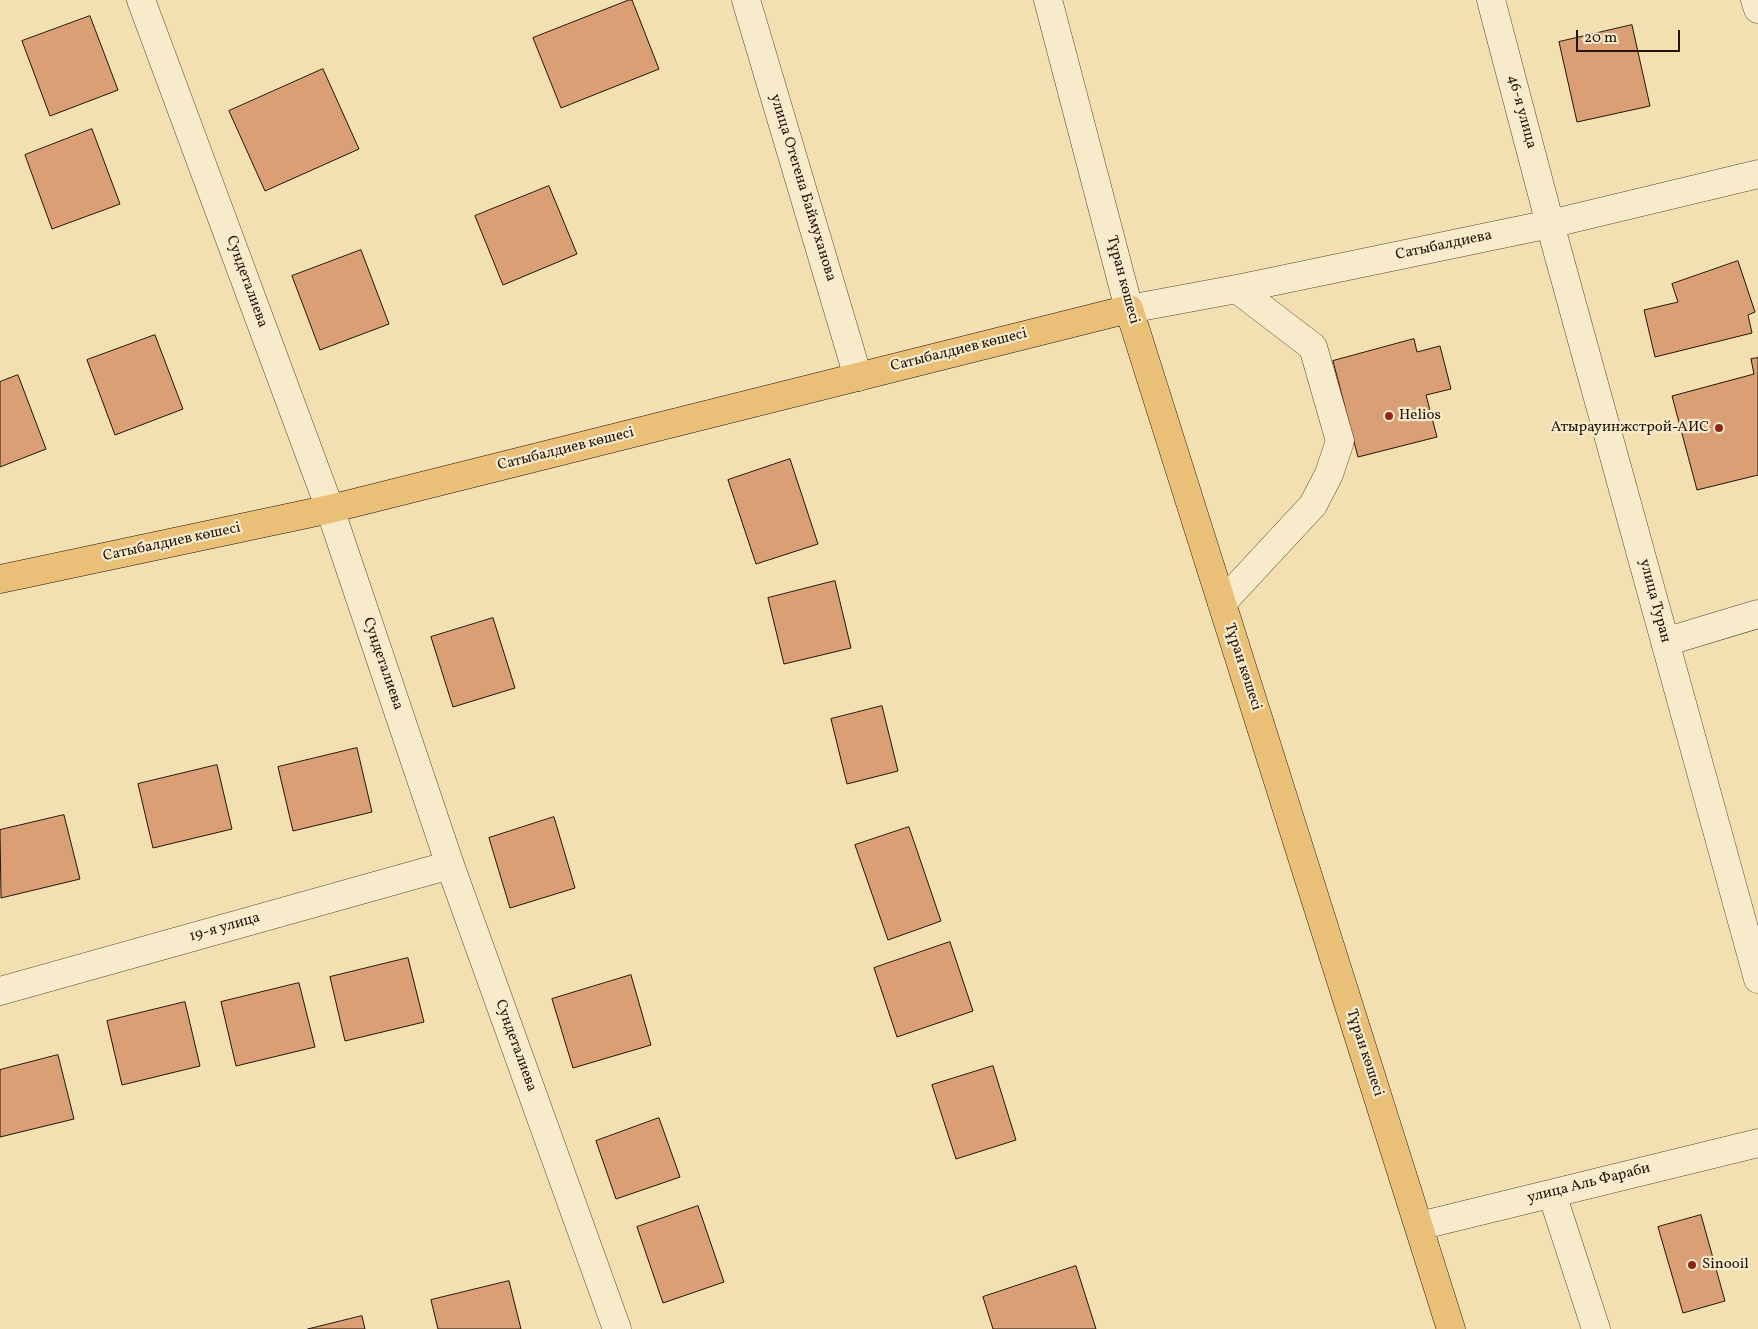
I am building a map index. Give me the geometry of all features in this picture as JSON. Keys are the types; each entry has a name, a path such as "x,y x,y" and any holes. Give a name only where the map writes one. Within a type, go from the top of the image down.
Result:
{"main road":[{"name":"Сатыбалдиев көшесі","path":"0,579 330,509 1129,309"},
{"name":"Тұран көшесі","path":"1129,309 1451,1329"}],"street":[{"name":"Сундеталиева","path":"141,0 330,509 450,865 617,1329"},
{"name":"улица Отегена Баймуханова","path":"746,0 858,377"},
{"name":"Тұран көшесі","path":"1048,0 1129,309"},
{"name":"46-я улица","path":"1491,0 1550,224"},
{"path":"1755,0 1758,9"},
{"name":"Сатыбалдиева","path":"1129,309 1237,289 1550,224 1758,174"},
{"name":"улица Туран","path":"1550,224 1758,979"},
{"path":"1222,603 1313,505 1330,474 1340,441 1314,347 1237,289"},
{"path":"1666,642 1758,614"},
{"name":"19-я улица","path":"0,992 450,865"},
{"name":"улица Аль Фараби","path":"1419,1226 1758,1143"},
{"path":"1552,1194 1596,1329"}],"building":[{"path":"632,0 659,69 561,108 533,38"},
{"path":"90,16 118,90 50,116 22,41"},
{"path":"1632,25 1650,106 1577,122 1559,42"},
{"path":"323,69 359,149 265,191 229,111"},
{"path":"92,129 120,204 52,229 25,155"},
{"path":"549,186 577,254 503,285 475,216"},
{"path":"361,250 389,324 320,350 292,276"},
{"path":"1738,261 1755,312 1748,315 1752,333 1655,357 1644,310 1678,302 1672,284"},
{"path":"155,335 183,409 115,435 87,360"},
{"name":"Helios","path":"1414,339 1417,352 1440,346 1451,389 1426,395 1437,437 1358,457 1333,361"},
{"name":"Атырауинжстрой-АИС","path":"1758,358 1758,475 1697,490 1672,396 1754,374 1751,359"},
{"path":"18,375 46,449 0,467 0,382"},
{"path":"790,459 818,544 756,564 728,480"},
{"path":"835,581 851,648 784,664 768,598"},
{"path":"493,618 515,688 453,707 431,637"},
{"path":"882,706 898,771 847,784 831,719"},
{"path":"357,748 372,812 293,831 278,767"},
{"path":"217,765 232,829 153,848 138,784"},
{"path":"64,815 80,879 1,898 0,830"},
{"path":"554,817 575,888 510,908 489,838"},
{"path":"909,827 941,921 888,940 855,845"},
{"path":"950,942 973,1011 897,1037 874,968"},
{"path":"408,958 424,1022 345,1041 330,977"},
{"path":"631,975 651,1045 573,1068 552,999"},
{"path":"299,983 315,1047 236,1066 221,1002"},
{"path":"185,1002 200,1066 122,1085 107,1021"},
{"path":"58,1055 74,1119 0,1137 0,1070"},
{"path":"993,1066 1016,1140 956,1159 932,1085"},
{"path":"659,1118 680,1177 616,1199 596,1141"},
{"path":"698,1206 724,1282 663,1303 637,1227"},
{"path":"1701,1215 1725,1301 1683,1313 1658,1227"},
{"path":"1076,1266 1096,1329 993,1329 983,1297"},
{"path":"509,1281 521,1329 438,1329 431,1300"},
{"path":"362,1316 365,1329 308,1329"}],"place":[{"name":"Helios","path":"1389,416"},
{"name":"Атырауинжстрой-АИС","path":"1719,428"},
{"name":"Sinooil","path":"1692,1265"}]}
